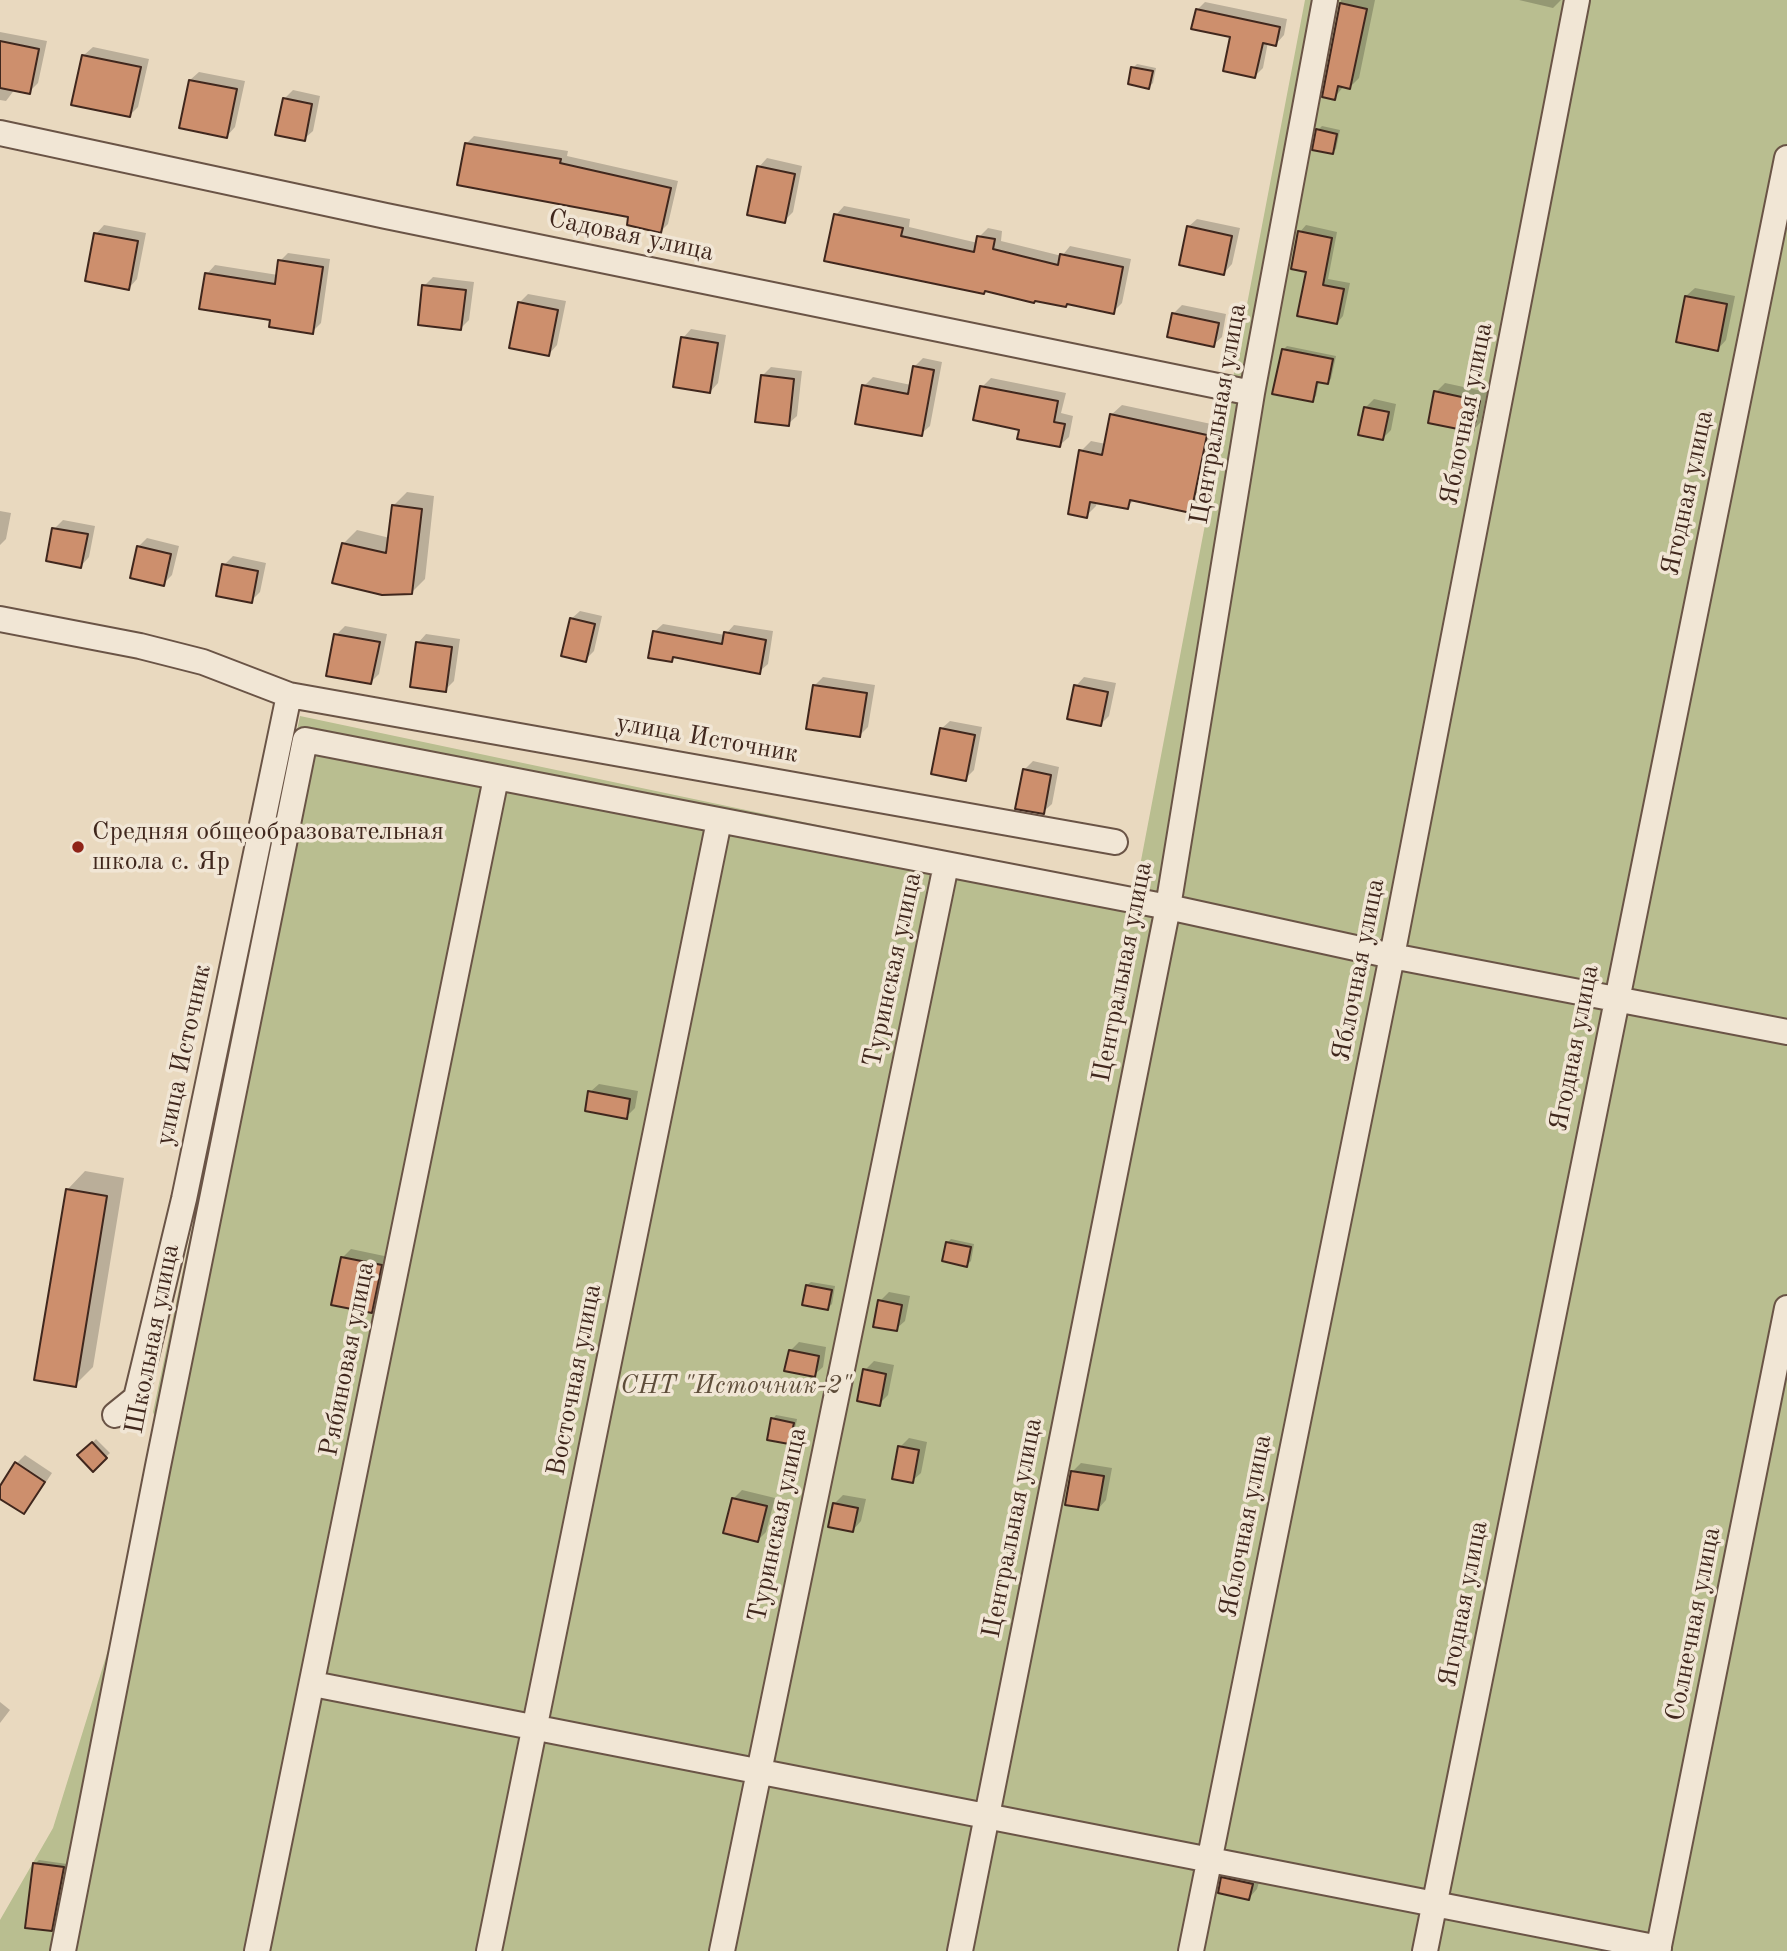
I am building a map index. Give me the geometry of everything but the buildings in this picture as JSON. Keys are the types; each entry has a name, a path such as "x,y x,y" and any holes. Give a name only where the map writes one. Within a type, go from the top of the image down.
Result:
{"street":[{"name":"Центральная улица","path":"960,1951 1168,907 1252,393 1325,0"},
{"name":"Яблочная улица","path":"1191,1951 1392,956 1577,0"},
{"name":"Садовая улица","path":"0,133 386,216 1252,393"},
{"name":"Ягодная улица","path":"1425,1951 1787,158"},
{"name":"улица Источник","path":"0,619 141,646 203,662 289,695 1115,842"},
{"name":"улица Источник","path":"115,1415 136,1398 181,1213 289,695"},
{"name":"Школьная улица","path":"63,1951 160,1452 305,740 496,778"},
{"path":"496,778 1168,907 1392,956 1787,1032"},
{"name":"Рябиновая улица","path":"257,1951 496,778"},
{"name":"Восточная улица","path":"489,1951 719,821"},
{"name":"Туринская улица","path":"722,1951 946,865"},
{"name":"Солнечная улица","path":"1659,1950 1787,1308"},
{"path":"313,1684 1659,1950"}],"green space":[{"name":"СНТ \"Источник-2\"","path":"1305,0 1787,0 1787,1951 0,1951 0,1920 53,1828 169,1453 153,1412 300,716 1135,892"}],"place":[{"name":"Средняя общеобразовательная школа с. Яр","path":"78,847"}]}
